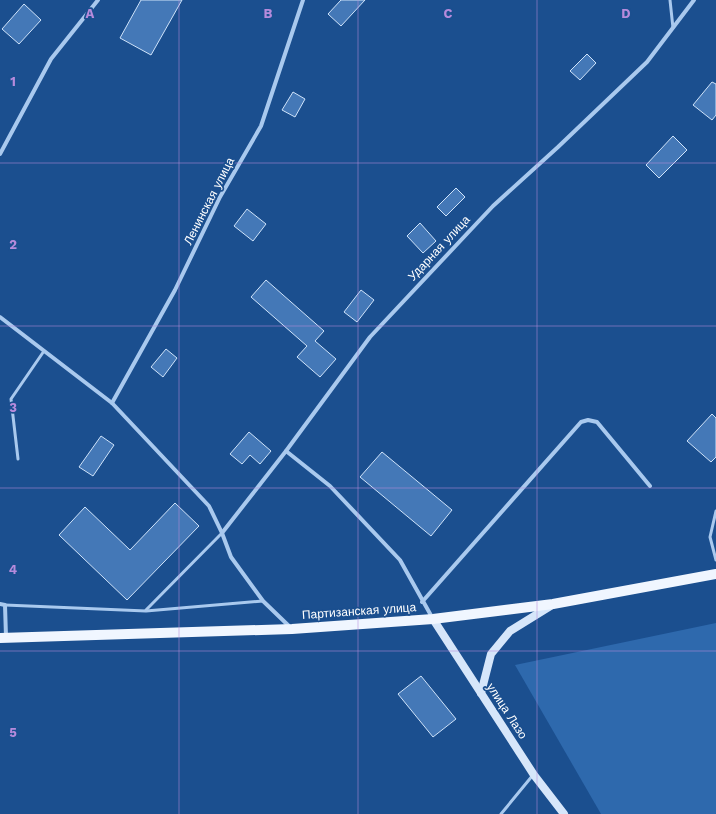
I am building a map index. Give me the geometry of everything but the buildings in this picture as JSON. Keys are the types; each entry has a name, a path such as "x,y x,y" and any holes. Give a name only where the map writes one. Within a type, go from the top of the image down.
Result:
{"main road":[{"name":"Партизанская улица","path":"3,638 292,629 433,619 553,604 716,574"}],"street":[{"path":"0,154 51,59 98,0"},
{"name":"Ленинская улица","path":"112,403 175,290 220,197 261,126 303,0"},
{"name":"Ударная улица","path":"222,533 286,451 370,337 493,206 558,147 647,62 673,30 694,0"},
{"path":"0,317 112,403 209,506 222,533 231,557 263,601 292,629"},
{"path":"422,602 581,422 588,420 597,422 650,486"},
{"path":"286,451 330,486 400,560 422,602 433,619"},
{"path":"0,604 5,605 3,638"},
{"path":"482,693 491,654 510,631 553,604"},
{"name":"улица Лазо","path":"433,619 534,775 564,814"}],"lane":[{"path":"670,0 673,30"},
{"path":"18,459 11,399 44,351"},
{"path":"716,511 710,537 716,560"},
{"path":"146,611 222,533"},
{"path":"5,605 146,611 263,601"},
{"path":"501,814 534,775"}],"shaded area":[{"path":"716,623 716,814 601,814 515,665"}]}
